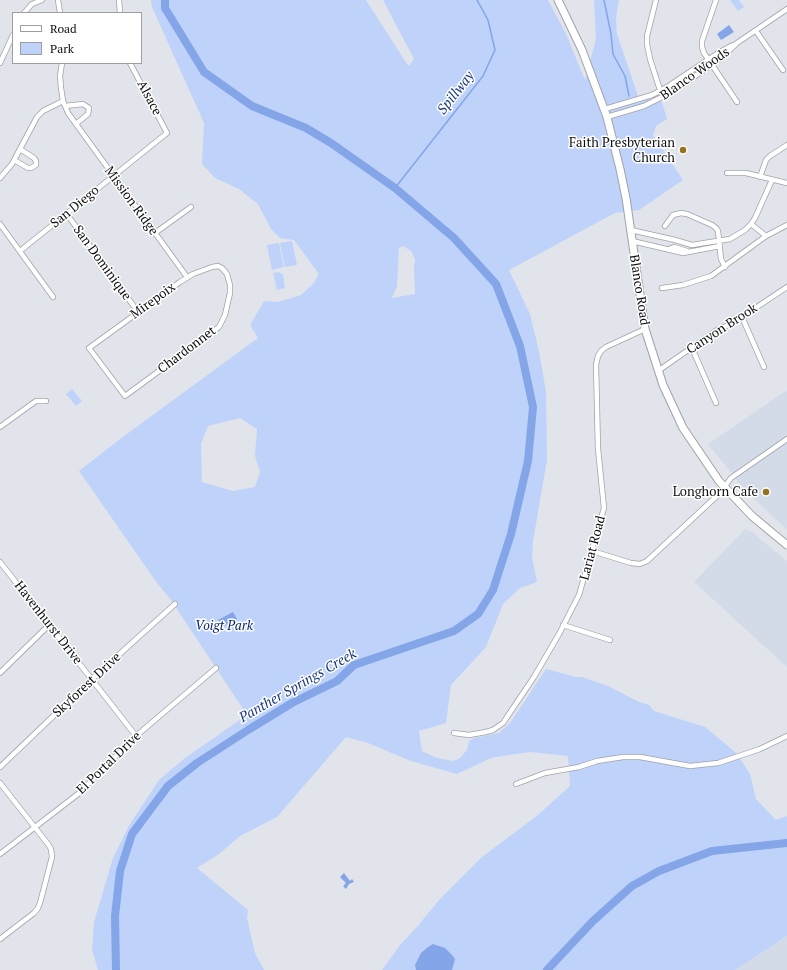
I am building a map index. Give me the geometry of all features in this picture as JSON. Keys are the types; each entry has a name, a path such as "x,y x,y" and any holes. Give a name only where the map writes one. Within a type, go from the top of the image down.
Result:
{"main road":[{"name":"Blanco Road","path":"558,0 582,50 607,118 620,169 631,230 645,329 658,371 675,414 724,488 752,516 787,545"}],"street":[{"path":"24,12 32,4 42,0"},
{"path":"58,0 60,12"},
{"path":"119,0 120,12"},
{"path":"656,0 646,44 660,90 664,97"},
{"path":"716,0 702,41 702,47 708,59 737,102"},
{"name":"Blanco Woods","path":"607,118 644,106 664,97 712,65 737,44 787,9"},
{"path":"756,30 782,70"},
{"path":"0,63 12,37"},
{"name":"Blanco Woods","path":"604,109 631,102 660,90 726,48 737,44"},
{"name":"Mission Ridge","path":"62,64 60,82 63,101 76,124 187,277"},
{"name":"Alsace","path":"131,64 167,133"},
{"path":"0,178 14,160 37,117 43,110 63,101"},
{"path":"66,106 83,104 89,108 88,114 76,124"},
{"name":"San Diego","path":"20,251 167,133"},
{"path":"760,177 766,160 787,145"},
{"path":"14,160 28,168 35,167 36,161 34,158 20,149"},
{"path":"727,172 746,173 787,183"},
{"path":"632,240 670,248 673,251 683,253 720,244 738,235 751,224 772,180"},
{"path":"155,233 191,207"},
{"name":"San Dominique","path":"66,213 138,312"},
{"path":"665,226 673,215 681,213 687,214 716,228 720,244 721,259 724,267"},
{"path":"0,224 53,297"},
{"path":"751,224 766,236"},
{"path":"662,288 683,285 706,279 766,236 787,225"},
{"path":"631,230 692,245 720,244"},
{"name":"Mirepoix","path":"89,348 187,277 212,266 222,268"},
{"name":"Chardonnet","path":"89,348 125,396 219,327 225,315 230,293 230,285 227,274 222,268"},
{"name":"Canyon Brook","path":"658,371 717,330 742,317 787,287"},
{"path":"742,317 764,367"},
{"name":"Lariat Road","path":"454,733 469,735 486,732 503,724 534,677 563,626 580,591 604,508 598,449 596,364 598,356 606,347 645,329"},
{"path":"692,348 716,403"},
{"path":"0,427 36,401 46,401"},
{"path":"592,551 631,563 640,564 647,561 724,488 731,478 787,440"},
{"name":"Havenhurst Drive","path":"0,562 2,568 49,625 136,736"},
{"name":"Skyforest Drive","path":"0,767 92,679 175,604"},
{"path":"0,673 49,625"},
{"path":"563,626 610,640"},
{"name":"El Portal Drive","path":"0,854 78,794 136,736 216,668"},
{"path":"516,784 545,773 579,767 597,761 623,757 640,757 690,766 718,763 760,749 787,736"},
{"path":"0,783 48,844 51,849 52,857 40,903 34,913 0,939"}],"shaded area":[{"path":"787,390 787,530 746,491 708,444"},
{"path":"745,529 752,532 787,561 787,667 694,582"},
{"path":"787,936 787,970 735,970 747,962"}],"green space":[{"name":"Voigt Park","path":"151,0 366,0 409,66 414,59 383,0 548,0 566,34 585,80 596,39 594,0 619,0 616,17 617,34 638,96 662,102 667,119 656,126 653,135 683,180 639,210 615,213 509,270 530,314 539,351 546,392 547,460 533,541 532,557 537,582 520,588 503,604 486,647 451,685 446,723 419,731 422,751 437,758 453,761 459,759 467,750 469,741 474,738 499,733 510,723 546,669 576,677 582,677 608,686 639,702 649,705 654,711 705,727 739,757 750,774 756,799 776,820 787,816 787,936 735,970 382,970 400,945 440,899 482,857 538,815 570,786 568,756 530,752 502,756 491,758 457,774 411,761 368,743 346,737 277,817 240,836 219,854 197,868 248,910 247,918 255,953 264,970 98,970 92,950 94,922 113,858 130,824 159,780 185,758 247,715 171,600 157,583 79,471 120,439 258,338 250,325 264,301 278,302 301,295 313,284 319,274 294,240 280,238 271,229 258,204 239,189 215,178 202,164 204,123 152,7","holes":["403,246 411,251 415,259 415,294 392,298 397,287 399,248","240,418 257,429 255,456 260,472 255,487 233,491 202,482 201,444 208,426"]},
{"path":"730,0 739,0 744,7 738,11"},
{"path":"292,241 297,265 285,267 280,243"},
{"path":"279,243 284,267 272,270 267,245"},
{"path":"279,272 283,275 285,288 277,290 273,273"},
{"path":"72,389 82,401 76,406 66,394"}],"water":[{"path":"729,25 734,32 721,40 717,34"},
{"path":"233,612 237,619 222,627 218,620"},
{"path":"344,873 350,881 352,879 354,882 349,884 346,889 343,886 346,883 340,877"},
{"path":"433,944 445,948 455,959 452,970 416,970 415,965 421,953"}],"waterway":[{"name":"Panther Springs Creek","path":"116,970 115,916 120,871 132,834 168,786 197,763 248,730 292,703 337,681 354,665 454,631 478,614 493,590 511,534 528,461 533,407 520,346 496,284 454,238 395,188 331,143 306,128 252,106 204,72 165,8 165,0"},
{"name":"Spillway","path":"395,188 483,76 495,50 488,20 477,0"},
{"path":"604,0 611,34 613,54 625,76 629,96"},
{"name":"Panther Springs Creek","path":"547,970 593,921 632,886 659,871 712,851 787,843"}],"place":[{"name":"Faith Presbyterian Church","path":"683,150"},
{"name":"Longhorn Cafe","path":"766,492"}]}
